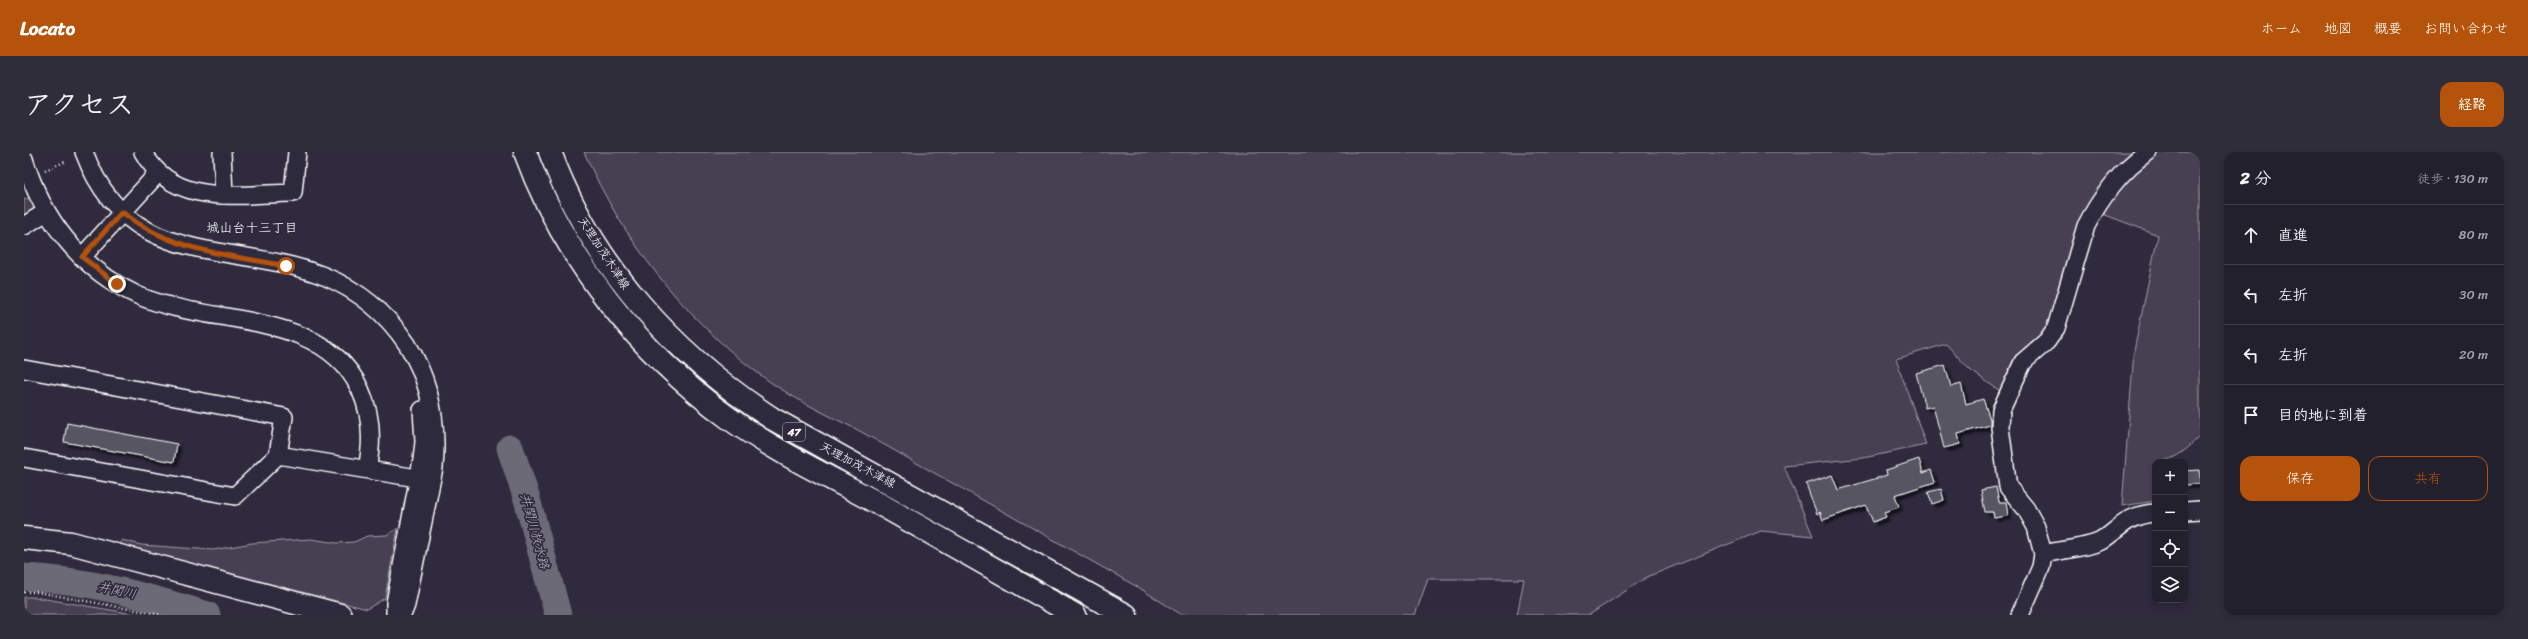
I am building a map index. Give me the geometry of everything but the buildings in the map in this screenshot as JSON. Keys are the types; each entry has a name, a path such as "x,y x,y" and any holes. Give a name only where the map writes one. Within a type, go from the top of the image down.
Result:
{"main road":[{"name":"天理加茂木津線","path":"525,152 557,223 592,279 612,306 656,355 705,399 731,419 787,454 1075,615"},
{"name":"天理加茂木津線","path":"550,152 585,225 623,284 668,336 718,381 772,419 1126,615"},
{"path":"24,538 71,543 340,615"}],"street":[{"path":"84,152 97,181 120,216"},
{"path":"143,152 158,173 174,184 191,192 224,195 293,193 297,152"},
{"path":"222,152 224,195"},
{"path":"2020,615 2041,567 2043,554 2036,527 2026,509 2008,487 2000,427 2001,410 2023,362 2047,342 2056,328 2086,226 2094,210 2123,169 2148,152"},
{"path":"70,156 88,184 120,216 135,234 164,250 179,255 304,278 338,291 369,312 394,340 412,372 418,389 424,436 425,479 406,605 402,615"},
{"path":"24,160 29,177 46,212 69,243 82,257 117,284 156,303 177,309 289,331 308,338 331,352 350,372 366,405 371,442 367,469"},
{"path":"82,257 158,173"},
{"path":"24,226 46,212"},
{"path":"24,369 284,417 278,455 235,496 24,458"},
{"path":"278,455 352,469 367,469 425,479"},
{"path":"395,615 395,603 425,479"},
{"path":"2188,511 2200,510"},
{"path":"2043,554 2100,542 2126,520 2143,514 2152,513"}],"path":[{"path":"29,177 70,156"},
{"path":"24,592 37,592 162,615"}],"shaded area":[{"path":"584,152 2200,152 2200,435 2191,445 2175,457 2170,459 2152,459 2152,501 2122,506 2134,351 2158,235 2087,208 2053,324 2015,356 2000,391 1970,370 1946,344 1896,359 1926,445 1863,458 1784,466 1813,536 1761,531 1647,577 1589,615 1517,615 1524,579 1428,579 1415,615 1182,615 1141,589 856,429 794,397 759,374 731,352 680,302 636,245 599,184"},
{"path":"34,198 39,207 24,216 24,199"},
{"path":"398,528 385,598 367,609 120,545 122,540 141,545 213,550 252,543 311,539 336,543 354,542 367,536 387,535"},
{"path":"24,597 34,597 140,615 24,615"}],"waterway":[{"name":"井関川放水路","path":"510,448 527,499 558,615"},
{"name":"井関川","path":"24,577 94,585 139,595 207,615"}],"district":[{"name":"城山台十三丁目","path":"252,227"}],"route":[{"path":"117,284 82,257 122,212 140,227 181,245 286,266"}]}
